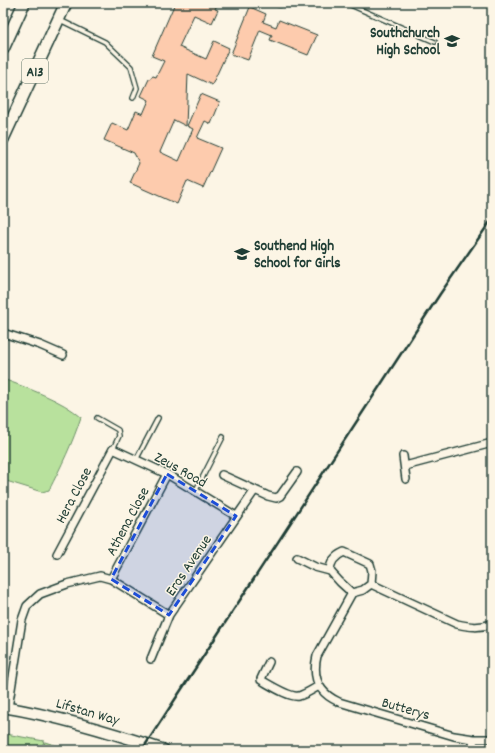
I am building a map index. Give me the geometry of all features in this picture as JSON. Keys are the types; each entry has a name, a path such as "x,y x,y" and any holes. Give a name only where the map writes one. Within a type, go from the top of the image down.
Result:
{"main road":[{"name":"A13","path":"3,49 24,3"},
{"name":"A13","path":"3,139 66,3"}],"street":[{"path":"3,333 40,345 63,355"},
{"path":"405,466 492,442"},
{"name":"Zeus Road","path":"113,448 167,474 236,516"},
{"name":"Hera Close","path":"57,554 113,448"},
{"path":"403,456 406,479"},
{"path":"222,475 276,498 280,496 297,472"},
{"name":"Athena Close","path":"111,579 167,474"},
{"name":"Eros Avenue","path":"151,659 169,615 255,490"},
{"path":"269,662 260,678 261,680 290,695 300,696 319,686 315,674 317,656 352,593 363,590 371,584 372,571 370,564 344,552 339,554 332,562 330,571"},
{"path":"297,558 315,568 330,571 352,593"},
{"path":"6,707 22,620 26,606 40,594 67,584 100,576 111,579 169,615"},
{"path":"371,584 457,624 470,627 483,627 492,624"},
{"name":"Butterys","path":"319,686 324,693 339,702 454,736 474,739 492,739"},
{"name":"Lifstan Way","path":"6,707 60,718 164,750"},
{"path":"472,750 474,739"}],"lane":[{"path":"273,3 280,5 283,3"},
{"path":"346,3 435,42"},
{"path":"59,19 105,42 131,67 137,88 133,98"},
{"path":"97,418 118,430 119,436 113,448"},
{"path":"136,460 158,418"},
{"path":"195,492 223,437"}],"highlighted area":[{"path":"167,474 236,516 169,615 111,579"}],"green space":[{"path":"3,379 33,390 54,400 81,417 74,436 49,490 42,492 3,480"},
{"path":"3,734 44,741 41,750 3,750"},
{"path":"45,742 70,750 42,750"}],"building":[{"path":"175,3 218,3 215,9 218,10 212,23 194,15 179,47 206,59 214,41 229,48 212,85 188,74 186,126 174,120 160,152 179,161 193,129 187,126 201,94 220,102 211,124 205,121 197,138 221,148 203,188 187,181 177,204 130,183 139,163 134,153 104,140 112,123 128,130 136,111 143,114 149,100 141,96 149,79 153,76 156,77 164,61 152,56"},
{"path":"250,7 266,14 263,22 276,27 279,20 317,35 308,55 270,40 272,35 260,30 248,60 231,54"}],"railway":[{"path":"142,750 440,294 492,219"}],"place":[{"name":"Southchurch High School","path":"452,41"},
{"name":"Southend High School for Girls","path":"242,254"}]}
